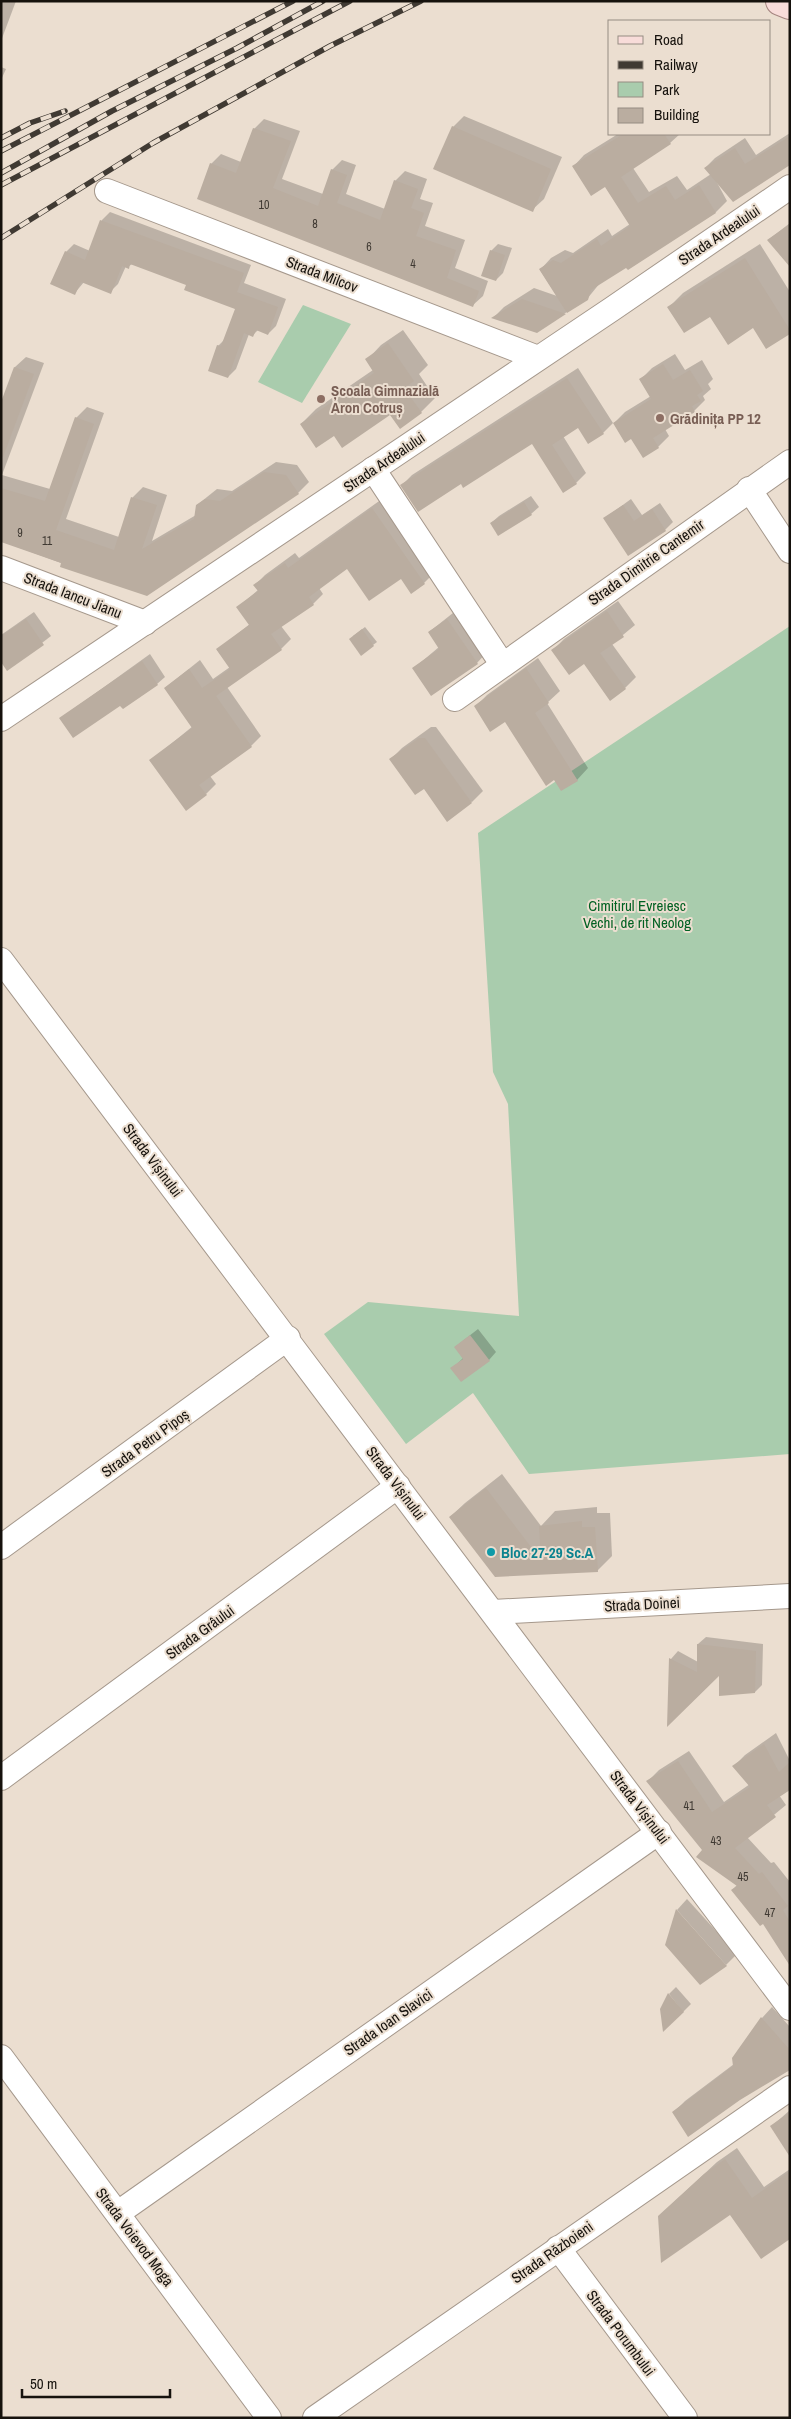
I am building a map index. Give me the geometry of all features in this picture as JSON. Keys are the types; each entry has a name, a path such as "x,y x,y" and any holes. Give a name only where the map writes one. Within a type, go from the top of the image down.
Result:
{"main road":[{"path":"780,1 790,5"}],"street":[{"name":"Strada Ardealului","path":"1,719 790,187"},
{"name":"Strada Milcov","path":"106,190 538,358"},
{"name":"Strada Dimitrie Cantemir","path":"455,699 749,489 790,462"},
{"path":"373,469 502,664"},
{"path":"749,489 790,551"},
{"name":"Strada Iancu Jianu","path":"1,568 145,622"},
{"name":"Strada Vișinului","path":"1,960 288,1338 790,2008"},
{"name":"Strada Petru Pipoș","path":"1,1547 288,1338"},
{"name":"Strada Grâului","path":"1,1778 398,1486"},
{"name":"Strada Doinei","path":"494,1612 790,1596"},
{"name":"Strada Ioan Slavici","path":"118,2213 659,1832"},
{"name":"Strada Voievod Moga","path":"1,2058 269,2418"},
{"name":"Strada Războieni","path":"315,2418 790,2088"},
{"name":"Strada Porumbului","path":"558,2248 685,2418"}],"green space":[{"path":"303,305 351,324 302,403 258,382"},
{"name":"Cimitirul Evreiesc Vechi, de rit Neolog","path":"790,626 790,1454 529,1474 473,1393 406,1444 324,1334 368,1302 519,1316 508,1104 493,1072 478,833"}],"building":[{"path":"452,126 551,169 533,212 433,169"},
{"path":"253,128 291,141 273,188 318,206 331,169 347,175 337,203 380,220 394,180 418,189 411,208 424,213 416,236 456,250 447,278 479,291 473,307 197,199 210,163 236,173"},
{"path":"621,135 665,135 671,144 621,177 638,203 666,186 675,200 699,185 716,213 628,270 626,268 591,290 588,300 567,313 539,269 553,260 561,263 597,239 601,246 630,226 605,187 591,196 572,166"},
{"path":"790,136 790,165 733,202 704,168 735,148 745,164"},
{"path":"100,220 244,273 237,292 278,307 268,335 256,330 253,337 244,333 228,378 208,371 217,345 221,346 235,309 184,290 186,285 130,264 129,269 122,266 111,294 81,282 75,295 50,284 65,251 85,260"},
{"path":"790,224 790,267 767,240"},
{"path":"490,250 505,255 496,281 481,276"},
{"path":"745,258 790,330 790,334 766,349 753,328 728,345 710,317 684,333 667,307"},
{"path":"522,299 566,314 537,333 491,318"},
{"path":"388,343 414,381 404,388 422,413 400,429 390,415 342,448 334,436 316,448 300,424 374,373 365,359"},
{"path":"663,364 673,380 690,370 703,391 697,395 701,401 692,406 695,412 653,438 659,448 643,458 631,439 625,443 613,423 651,399 639,379"},
{"path":"14,367 34,374 3,457 1,457 1,402"},
{"path":"567,378 604,434 588,444 578,428 552,445 577,484 563,493 532,444 463,488 461,484 418,512 400,485"},
{"path":"75,417 94,424 56,530 114,550 131,497 157,505 142,549 194,519 196,505 205,499 220,501 264,472 286,475 299,494 147,596 60,567 61,563 1,542 1,488 45,501"},
{"path":"524,502 532,515 498,536 490,523"},
{"path":"623,505 634,521 652,509 666,531 628,556 603,518"},
{"path":"372,508 425,584 411,594 401,579 369,601 347,569 309,597 314,605 271,634 282,650 216,696 252,747 199,785 207,795 186,811 149,760 192,728 164,688 189,669 202,688 230,669 216,649 249,625 236,607 258,591 253,585 285,563 288,568"},
{"path":"607,611 624,637 600,653 626,689 610,701 584,664 569,675 551,650"},
{"path":"26,619 44,645 7,671 1,662 1,636"},
{"path":"447,619 478,664 431,696 412,668 439,649 428,632"},
{"path":"362,629 374,646 361,656 349,639"},
{"path":"142,661 158,685 123,709 120,706 73,738 59,718"},
{"path":"526,668 549,703 535,713 578,781 561,791 554,780 546,786 505,722 490,732 474,706"},
{"path":"419,738 425,738 472,803 447,822 424,789 415,795 389,759"},
{"path":"470,1335 490,1361 461,1382 450,1368 463,1359 454,1347"},
{"path":"486,1488 541,1560 539,1526 582,1521 582,1527 595,1527 598,1572 495,1577 449,1517"},
{"path":"697,1644 756,1651 755,1693 719,1696 719,1676 667,1727 669,1658 697,1672"},
{"path":"764,1744 779,1772 790,1762 790,1790 767,1805 776,1817 735,1848 759,1874 762,1872 788,1906 783,1910 790,1922 790,1966 763,1924 760,1926 731,1890 737,1886 696,1857 702,1850 646,1781 678,1761 712,1812 750,1787 732,1766"},
{"path":"676,1909 727,1966 700,1985 665,1945"},
{"path":"668,1993 684,2012 663,2032 660,2009"},
{"path":"761,2017 790,2050 790,2070 740,2100 688,2137 672,2112 733,2066 732,2058"},
{"path":"790,2112 790,2157 770,2126"},
{"path":"725,2159 752,2198 790,2171 790,2239 761,2259 730,2215 661,2263 658,2216 704,2174"}],"railway":[{"path":"1,151 293,1"},
{"path":"1,173 112,111 237,48 323,1"},
{"path":"1,185 350,1"},
{"path":"1,238 153,143 330,46 421,1"},
{"path":"1,138 30,123 65,111"}],"place":[{"name":"Școala Gimnazială Aron Cotruș","path":"321,399"},
{"name":"Grădinița PP 12","path":"660,418"},
{"name":"Bloc 27-29 Sc.A","path":"491,1552"}]}
